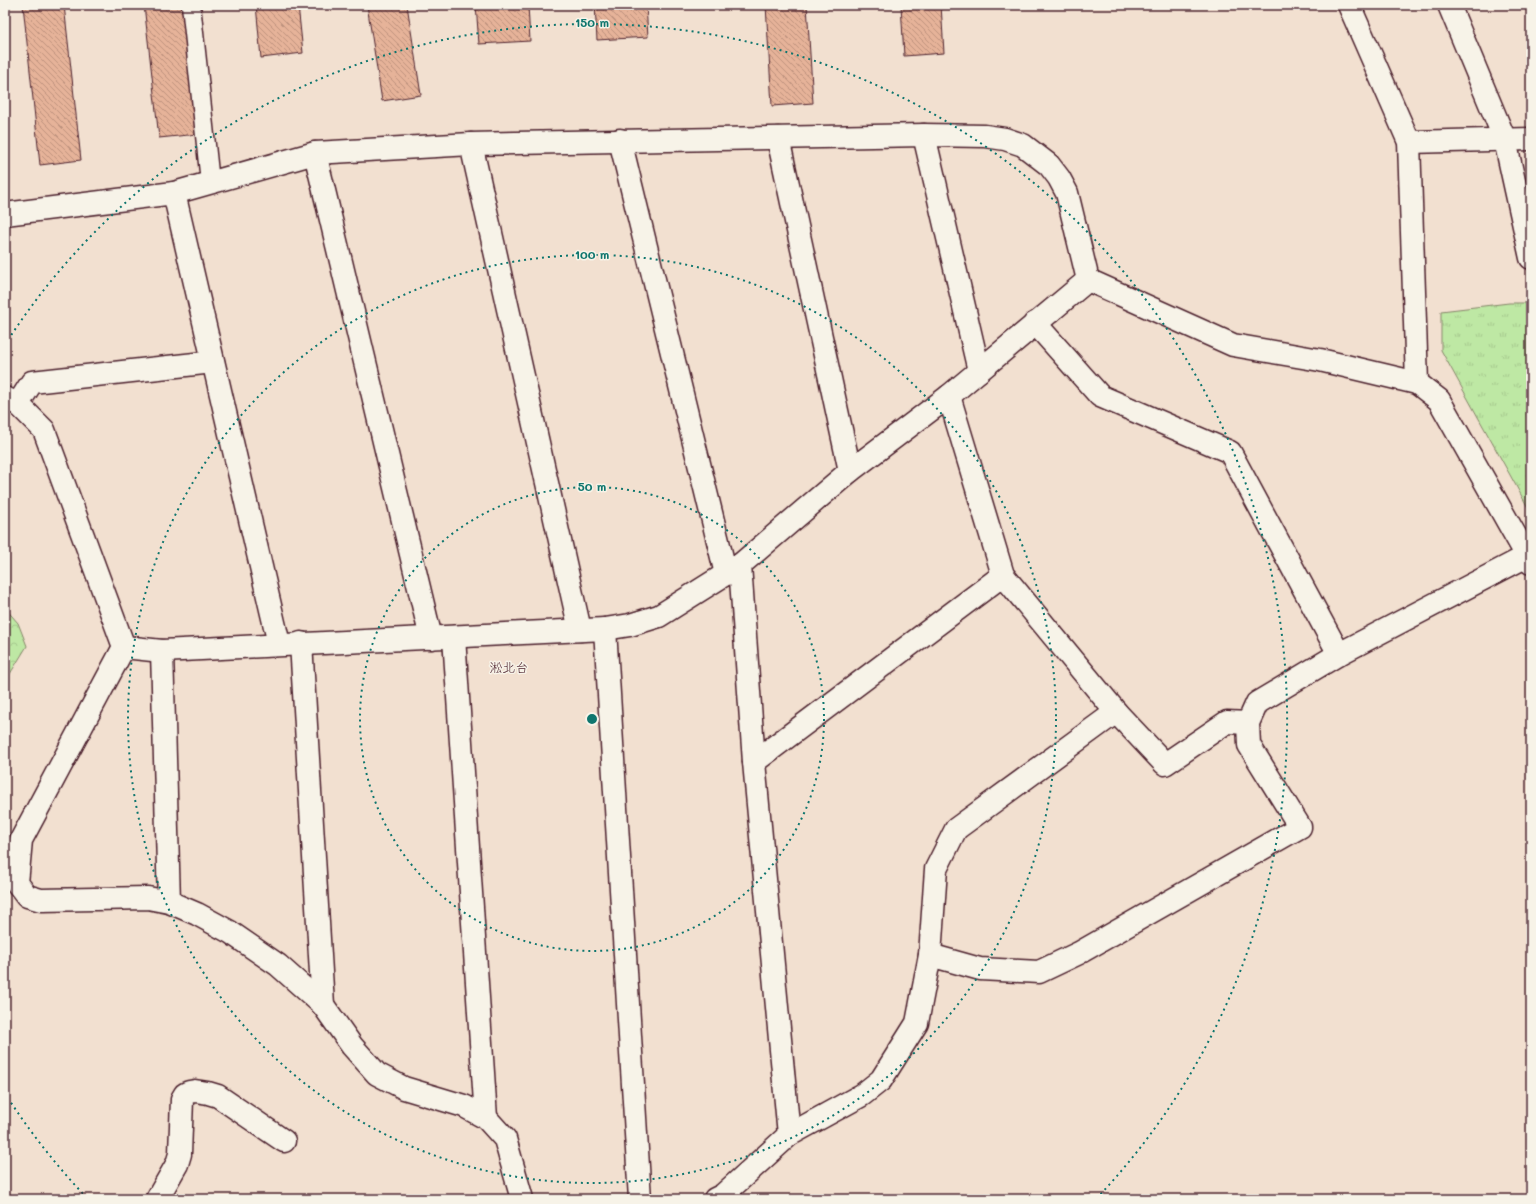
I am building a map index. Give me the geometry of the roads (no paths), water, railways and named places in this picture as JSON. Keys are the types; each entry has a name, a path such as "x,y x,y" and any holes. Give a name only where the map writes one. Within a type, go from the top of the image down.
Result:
{"street":[{"path":"1349,5 1408,142 1417,383"},
{"path":"1449,5 1505,140 1531,258"},
{"path":"924,135 979,371"},
{"path":"5,214 174,193 315,153 471,144 620,140 924,135 985,136 1005,139 1023,146 1050,165 1067,193 1088,280"},
{"path":"778,138 850,471"},
{"path":"1408,142 1531,139"},
{"path":"620,140 733,570 754,762 789,1135"},
{"path":"471,144 580,630"},
{"path":"315,153 431,638"},
{"path":"174,193 278,644"},
{"path":"124,647 162,651 278,644 605,629 659,616 733,570 850,471 949,396 1088,280"},
{"path":"930,955 980,969 1039,972 1079,953 1300,827 1250,745 1248,723 1257,703 1339,654 1529,560 1440,400 1417,383 1320,360 1232,344 1088,280"},
{"path":"1035,323 1100,396 1230,452 1339,654"},
{"path":"213,362 32,382 12,401 44,430 124,647 21,840 17,883 27,896 41,900 148,898 169,902 197,914 230,932 278,965 324,1005 352,1046 377,1074 404,1088 464,1106 486,1118 504,1139 522,1199"},
{"path":"949,396 1003,575 1116,712 1165,764 1227,722 1248,723"},
{"path":"754,762 1003,575"},
{"path":"605,629 640,1199"},
{"path":"454,637 486,1118"},
{"path":"301,643 324,1005"},
{"path":"162,651 169,902"},
{"path":"715,1199 723,1195 789,1135 862,1095 881,1080 917,1023 930,955 936,869 956,829 1116,712"},
{"path":"157,1199 177,1164 180,1154 182,1099 185,1094 190,1092 202,1092 218,1096 284,1141"}],"lane":[{"path":"191,5 210,182"}],"district":[{"name":"淞北台","path":"509,666"}]}
